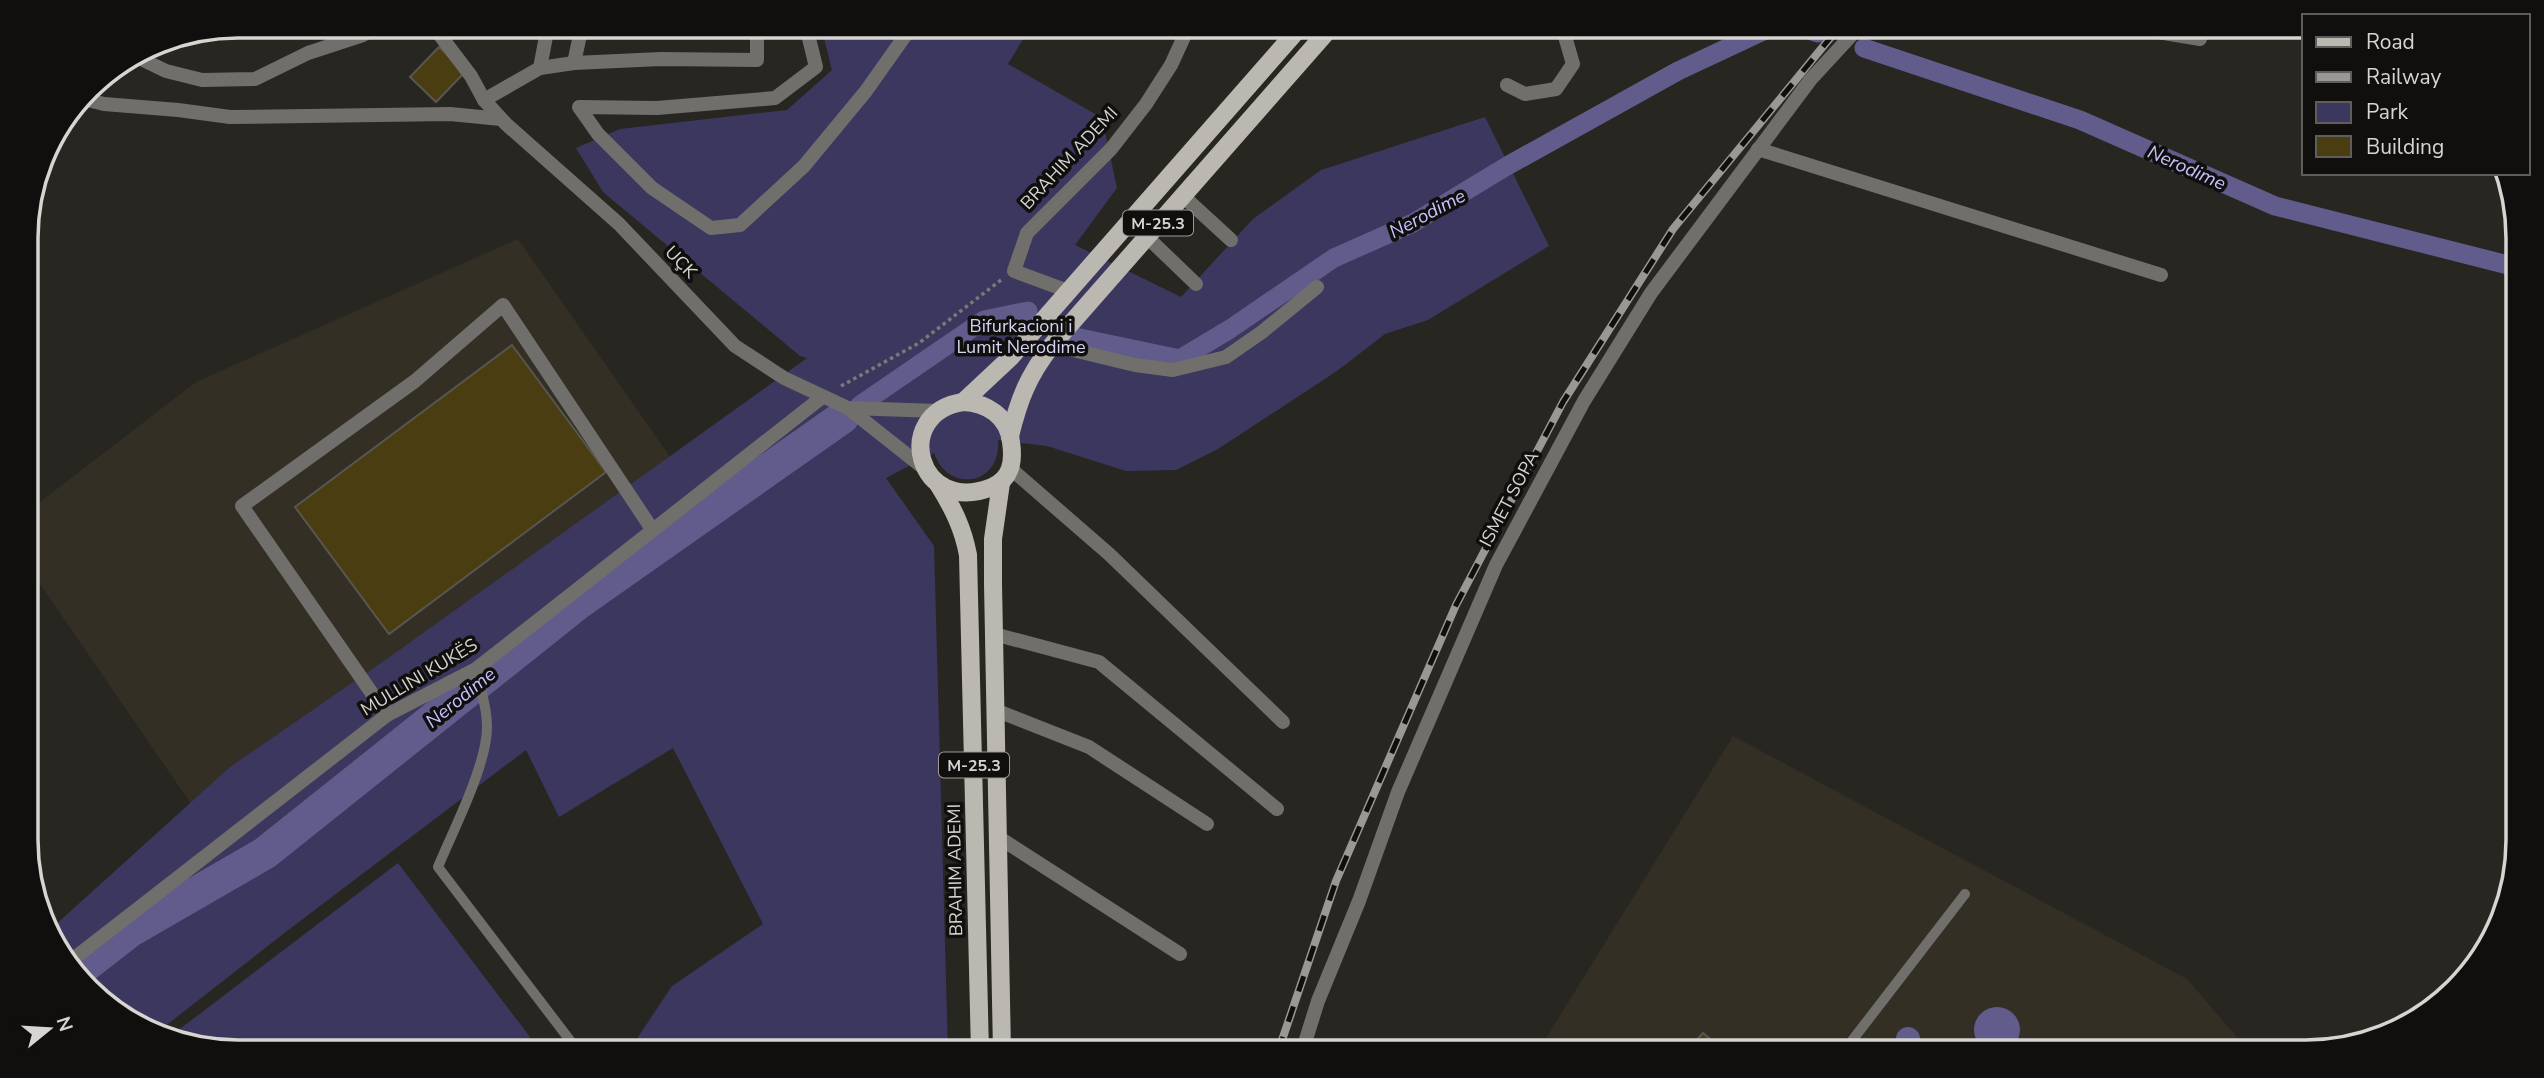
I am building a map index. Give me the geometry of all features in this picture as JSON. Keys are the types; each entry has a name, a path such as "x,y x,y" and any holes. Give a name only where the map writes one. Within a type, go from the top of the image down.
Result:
{"main road":[{"name":"M-25.3","path":"938,411 962,401 1010,358 1290,39"},
{"name":"M-25.3","path":"1002,1040 993,539 1006,476 1010,436 1019,400 1052,345 1321,39"},
{"path":"962,401 975,402 998,414 1010,436"},
{"path":"925,469 920,449 921,438 924,428 938,411"},
{"name":"BRAHIM ADEMI","path":"925,469 938,484 956,514 965,536 968,555 980,1040"},
{"path":"938,484 958,493 969,494 1006,476"}],"street":[{"path":"146,61 166,71 202,80 254,79 308,54 351,39"},
{"name":"UÇK","path":"443,39 471,76 484,100 501,119 562,177 619,224 734,346 784,378 821,398 848,408 925,469"},
{"path":"540,68 546,39"},
{"path":"574,63 579,39"},
{"path":"484,100 540,68 574,63 661,59 757,60 757,39"},
{"path":"809,39 816,67 775,97 657,108 579,107 598,134 652,188 711,228 740,225 804,166 866,91 903,39"},
{"name":"BRAHIM ADEMI","path":"1014,271 1027,233 1111,149 1146,104 1171,65 1183,39"},
{"path":"1507,85 1525,94 1556,89 1573,64 1566,39"},
{"name":"ISMET SOPA","path":"1306,1039 1318,1001 1359,901 1398,792 1496,565 1584,401 1644,304 1811,79 1848,39"},
{"path":"93,101 230,117 450,114 501,119"},
{"path":"1758,149 2161,275"},
{"path":"1183,196 1231,240"},
{"path":"1146,236 1196,284"},
{"path":"1014,271 1068,291"},
{"path":"1052,345 1135,365 1173,370 1226,357 1317,288"},
{"path":"387,715 242,506 415,381 503,305 652,529"},
{"name":"MULLINI KUKËS","path":"77,956 387,715 476,670 821,398"},
{"name":"UÇK","path":"848,408 938,411"},
{"path":"1006,476 1110,554 1283,722"},
{"path":"994,634 1099,662 1278,809"},
{"path":"995,710 1089,747 1207,824"},
{"path":"998,837 1180,954"}],"lane":[{"path":"476,670 485,706 486,738 475,775 438,867 570,1040"},
{"path":"1853,1039 1965,894"}],"path":[{"path":"821,398 919,343 1014,271"}],"shaded area":[{"path":"518,239 682,474 200,817 38,582 39,503 196,382"},
{"path":"1733,736 2187,979 2239,1039 1545,1039"},
{"path":"1988,1008 2006,1008 2019,1021 2019,1039 1975,1039 1975,1021"},
{"path":"1903,1028 1913,1028 1920,1039 1896,1039 1899,1030"}],"green space":[{"name":"Bifurkacioni i Lumit Nerodime","path":"824,39 1023,39 1008,64 1102,118 1117,188 1075,245 1181,297 1253,219 1321,170 1485,117 1549,246 1428,320 1385,334 1337,371 1218,449 1176,470 1126,471 1047,446 998,440 997,455 992,466 983,475 973,479 951,475 941,466 934,453 886,478 934,546 948,1040 636,1040 672,986 763,924 673,748 559,817 526,750 166,1025 139,1013 117,998 97,981 80,961 57,923 230,767 391,656 807,358 800,356 603,192 576,148 620,129 787,110 832,70"},
{"path":"398,863 530,1037 526,1040 239,1040 200,1036 179,1030"}],"building":[{"path":"439,47 465,72 436,102 410,77"},
{"path":"512,345 606,472 389,634 295,507"},
{"path":"1703,1033 1711,1039 1697,1039"}],"waterway":[{"name":"Nerodime","path":"1075,337 1180,359 1230,329 1334,258 1413,223 1507,166 1678,71 1746,39"},
{"name":"Nerodime","path":"1864,48 2080,120 2275,206 2506,264"},
{"name":"Nerodime","path":"860,405 984,320 1028,311"},
{"name":"Nerodime","path":"85,966 130,931 265,853 577,604 843,417"}],"railway":[{"path":"1282,1039 1336,881 1456,605 1563,402 1673,229 1829,39"}]}
